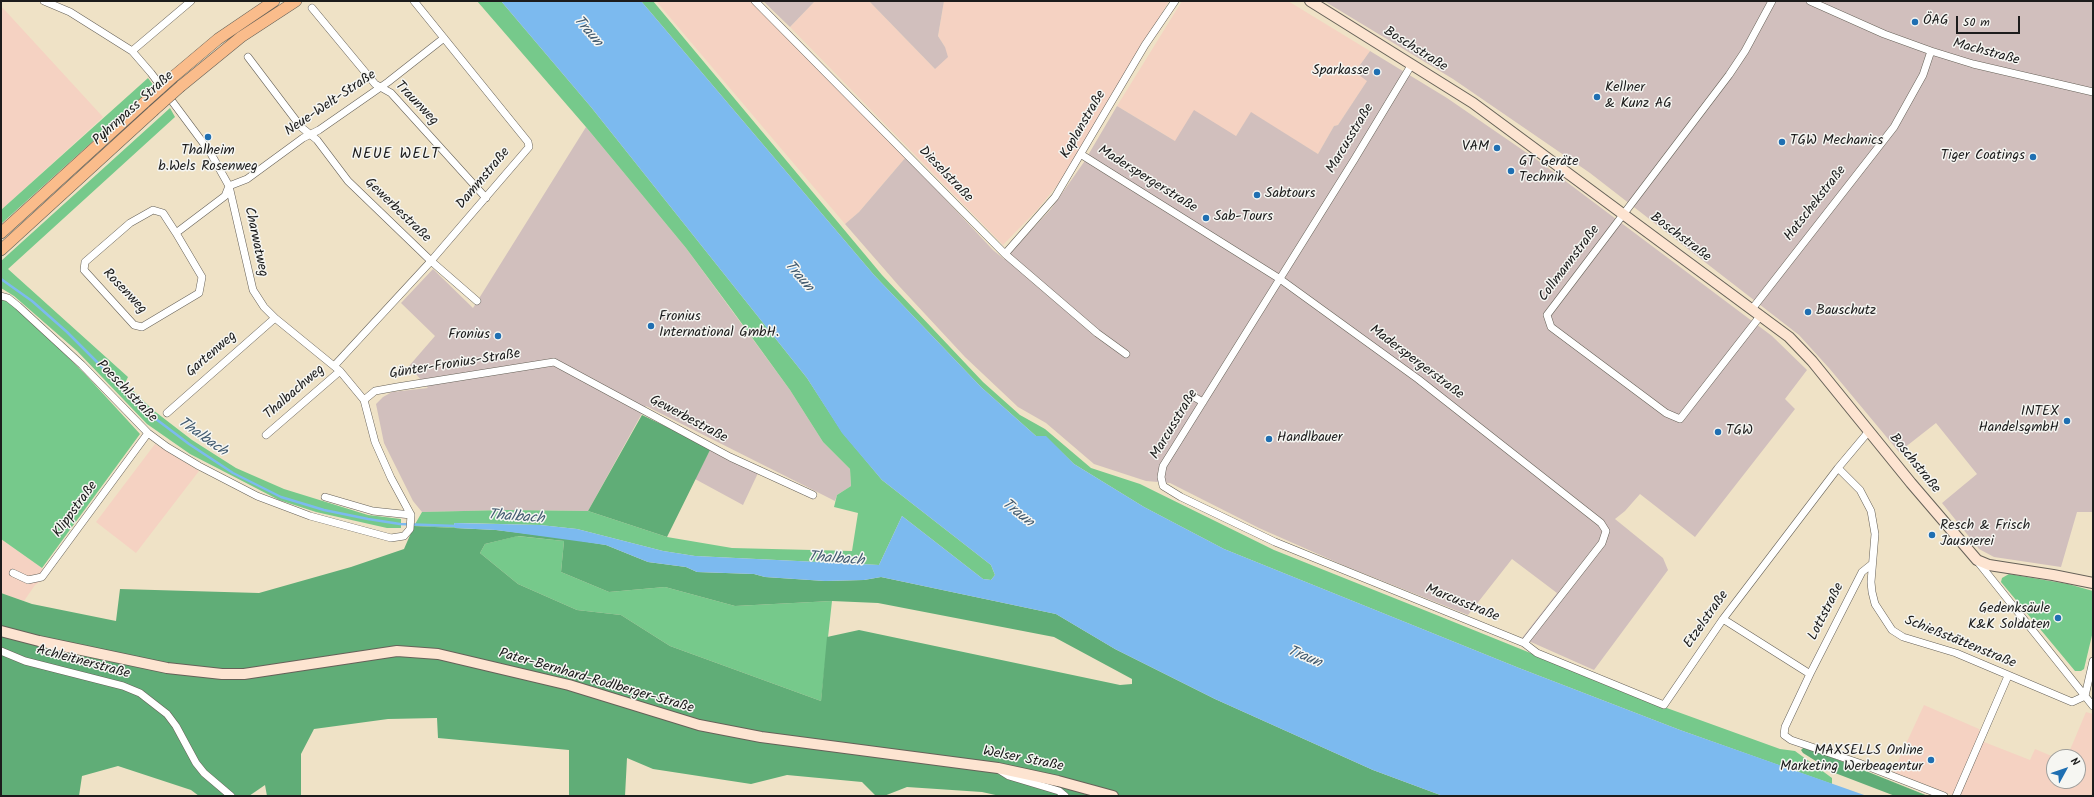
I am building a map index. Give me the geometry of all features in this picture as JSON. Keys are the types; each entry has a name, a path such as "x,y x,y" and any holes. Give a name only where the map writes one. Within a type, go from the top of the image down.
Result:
{"main road":[{"name":"Pyhrnpass Straße","path":"1,234 174,76 218,39 274,1"},
{"name":"Pyhrnpass Straße","path":"1,250 182,86 241,37 296,1"},
{"name":"Boschstraße","path":"1310,1 1473,103 1789,337 1812,361 1961,543 1977,560 1989,565 2093,583"},
{"name":"Pater-Bernhard-Rodlberger-Straße","path":"1,631 39,641 167,668 222,674 244,674 381,652 414,651 455,658 553,681 699,725 761,737 925,760"},
{"name":"Welser Straße","path":"925,760 998,768 1058,781 1113,796"}],"street":[{"name":"Charwatweg","path":"44,1 70,12 132,51 186,118 210,152 229,186 253,290 264,306 275,318 334,366 364,400 375,442 411,517"},
{"path":"132,51 182,4 191,1"},
{"name":"Dammstraße","path":"334,366 431,261 529,148 528,142 414,1"},
{"name":"Dieselstraße","path":"755,1 1004,254 1097,333 1126,354"},
{"name":"Kaplanstraße","path":"1004,254 1055,197 1082,155 1145,45 1175,1"},
{"name":"Collmannstraße","path":"1761,315 1680,419 1666,413 1551,327 1547,315 1741,57 1772,1"},
{"name":"Machstraße","path":"1810,1 1884,34 1931,51 1973,64 2093,92"},
{"name":"Traunweg","path":"312,8 375,84 391,94 486,198"},
{"name":"Neue-Welt-Straße","path":"229,186 247,178 303,138 310,135 381,87 444,38"},
{"name":"Hatschekstraße","path":"1752,309 1894,127 1923,76 1931,51"},
{"name":"Gewerbestraße","path":"248,57 301,127 317,140 348,181 431,261 477,301"},
{"name":"Marcusstraße","path":"1412,64 1163,466 1161,477 1163,486 1180,497 1275,542 1524,643"},
{"name":"Maderspergerstraße","path":"1082,155 1280,279 1418,379 1601,523 1606,531 1602,544 1524,643"},
{"path":"176,233 225,196 229,186"},
{"name":"Rosenweg","path":"153,210 163,212 176,233 202,277 199,293 142,327 134,325 84,270 85,262 130,223 153,210"},
{"name":"Poeschlstraße","path":"1,296 8,298 18,306 82,365 148,433 167,447 233,485 279,505 310,516 390,538 404,536 410,529 411,517"},
{"name":"Gartenweg","path":"166,413 275,318"},
{"name":"Gewerbestraße","path":"554,362 730,457 813,495"},
{"name":"Günter-Fronius-Straße","path":"364,400 375,391 554,362"},
{"name":"Thalbachweg","path":"266,435 340,372"},
{"path":"1194,397 1203,402"},
{"name":"Etzelstraße","path":"1524,643 1537,653 1664,705 1723,619 1838,468 1869,431"},
{"name":"Klippstraße","path":"14,573 28,580 42,577 148,433"},
{"name":"Schießstättenstraße","path":"1838,468 1860,490 1870,511 1875,534 1871,582 1875,604 1892,630 1903,637 1956,653 2072,702 2084,696"},
{"path":"325,497 373,511 411,517"},
{"name":"Boschstraße","path":"1977,560 2084,696"},
{"name":"Lottstraße","path":"1872,564 1862,572 1810,674 1785,727 1784,735 1791,740 1859,763 1944,796"},
{"path":"1723,619 1810,674"},
{"name":"Achleitnerstraße","path":"1,650 25,661 123,686 140,693 167,714 176,726 196,763 204,773 231,796"},
{"path":"2093,661 2084,696 2093,706"},
{"path":"1956,796 2008,676"},
{"path":"998,768 1009,776 1060,792 1065,796"}],"shaded area":[{"path":"656,1 753,1 906,157 859,212 845,224"},
{"path":"763,1 815,1 790,27"},
{"path":"815,1 869,1 935,69 945,47 938,36 944,1 1169,1 1064,177 1037,210 1003,245 790,27"},
{"path":"869,1 944,1 938,36 945,47 948,57 935,69"},
{"path":"1182,1 1288,1 1370,51 1355,72 1368,80 1338,125 1334,126 1318,154 1251,113 1236,136 1175,141 1117,106"},
{"path":"1324,1 2093,1 2093,512 2077,512 2061,567 1994,557 1979,549 1942,503 1977,474 1936,423 1899,452 1829,368 1799,335 1590,173 1453,79"},
{"path":"1,6 103,117 1,210"},
{"path":"1370,51 1447,98 1540,162 1772,336 1807,370 1785,399 1795,409 1695,537 1640,494 1625,511 1615,519 1663,558 1668,570 1594,670 1522,638 1557,593 1512,559 1468,615 1345,566 1259,528 1170,483 1146,481 1094,464 1046,423 1018,407 965,357 899,286 845,224 859,212 906,157 993,250 1004,259 1051,209 1084,162 1117,106 1175,141 1194,110 1236,136 1251,112 1318,154 1334,126 1338,125 1367,81 1355,72"},
{"name":"Fronius","path":"586,127 686,248 790,390 823,442 850,469 851,486 837,495 835,501 646,406 588,511 505,510 422,512 413,501 384,443 376,404 383,397 392,392 428,388 409,366 435,336 401,303 433,269 473,308"},
{"path":"155,444 199,471 136,553 96,522"},
{"path":"711,448 758,473 743,505 695,479"},
{"path":"1,539 42,568 47,577 35,585 24,601 1,593"},
{"path":"1924,705 1979,729 1984,742 2030,760 2035,749 2046,754 2046,789 2086,789 2086,749 2070,749 2086,712 2093,714 2093,796 1955,796 1893,772"}],"green space":[{"path":"477,1 501,1 591,107 807,378 842,432 882,480 991,565 995,575 991,580 983,579 902,516 879,565 695,556 663,551 577,529 540,525 454,523 455,528 414,526 422,512 505,510 588,511 667,537 732,548 852,551 858,513 834,507 837,495 851,486 850,469 823,442 790,390 686,248 586,127"},
{"path":"641,1 653,1 882,275 983,382 1020,415 1045,429 1091,468 1140,484 1274,550 1664,707 1780,749 1795,751 1832,778 1832,784 1680,730 1519,668 1224,549 1144,507 1074,464 1046,437 1036,436 981,387 874,275"},
{"path":"148,78 154,86 1,224 1,210"},
{"path":"170,108 175,117 8,269 128,377 125,383 153,410 192,440 236,468 284,489 368,515 401,519 401,528 387,528 316,512 279,500 190,454 147,424 77,351 14,296 1,288 1,261"},
{"path":"1,299 7,300 17,307 85,374 140,434 42,568 1,539"},
{"path":"642,415 711,448 667,537 588,511"},
{"path":"414,526 496,530 606,545 648,562 686,567 697,572 754,574 765,577 825,581 864,580 881,577 1056,614 1115,649 1215,699 1373,770 1443,796 1000,796 982,792 907,787 884,796 876,796 862,782 787,775 751,784 653,769 627,758 625,796 569,796 569,750 438,738 437,718 388,719 314,729 301,754 301,796 267,796 265,785 249,796 199,796 191,790 118,766 82,776 79,796 1,796 1,593 32,604 116,621 120,589 259,593 351,567 404,549","holes":["518,536 564,541 561,572 609,592 665,587 735,606 832,601 878,603 1054,637 1132,679 1132,684 1120,685 859,630 827,637 821,701 670,646 621,615 577,610 518,584 480,553 485,544"]},
{"path":"517,536 564,541 561,572 609,592 665,587 735,606 832,601 821,701 670,646 621,615 577,610 518,584 480,553 485,544"},
{"path":"2009,574 2068,584 2093,591 2093,631 2084,669 2081,671 2075,671 2001,582 2002,578"},
{"path":"1804,747 1928,796 1895,796 1835,773 1803,753 1801,750"}],"water":[{"name":"Traun","path":"501,1 641,1 874,275 981,387 1036,436 1046,436 1074,464 1144,507 1224,549 1519,668 1680,730 1867,796 1443,796 1373,770 1215,699 1115,649 1056,614 881,577 864,580 825,581 765,577 754,574 697,572 686,567 648,562 606,545 496,530 455,528 454,523 540,525 577,529 663,551 695,556 879,565 902,516 983,579 991,580 995,575 991,565 882,480 842,433 807,378 591,107"}],"waterway":[{"name":"Thalbach","path":"1,279 32,301 67,332 148,413 189,444 233,473 281,497 324,510 400,524 456,526"}],"place":[{"name":"ÖAG","path":"1915,22"},
{"name":"Sparkasse","path":"1377,72"},
{"name":"Kellner & Kunz AG","path":"1597,97"},
{"name":"Thalheim b.Wels Rosenweg","path":"208,137"},
{"name":"TGW Mechanics","path":"1782,142"},
{"name":"VAM","path":"1497,148"},
{"name":"Tiger Coatings","path":"2033,157"},
{"name":"GT Geräte Technik","path":"1511,171"},
{"name":"Sabtours","path":"1257,195"},
{"name":"Sab-Tours","path":"1206,218"},
{"name":"Bauschutz","path":"1808,312"},
{"name":"Fronius International GmbH.","path":"651,326"},
{"name":"Fronius","path":"498,336"},
{"name":"INTEX HandelsgmbH","path":"2067,421"},
{"name":"TGW","path":"1718,432"},
{"name":"Handlbauer","path":"1269,439"},
{"name":"Resch & Frisch Jausnerei","path":"1932,535"},
{"name":"Gedenksäule K&K Soldaten","path":"2058,618"},
{"name":"MAXSELLS Online Marketing Werbeagentur","path":"1931,760"}],"district":[{"name":"NEUE WELT","path":"396,155"}]}
